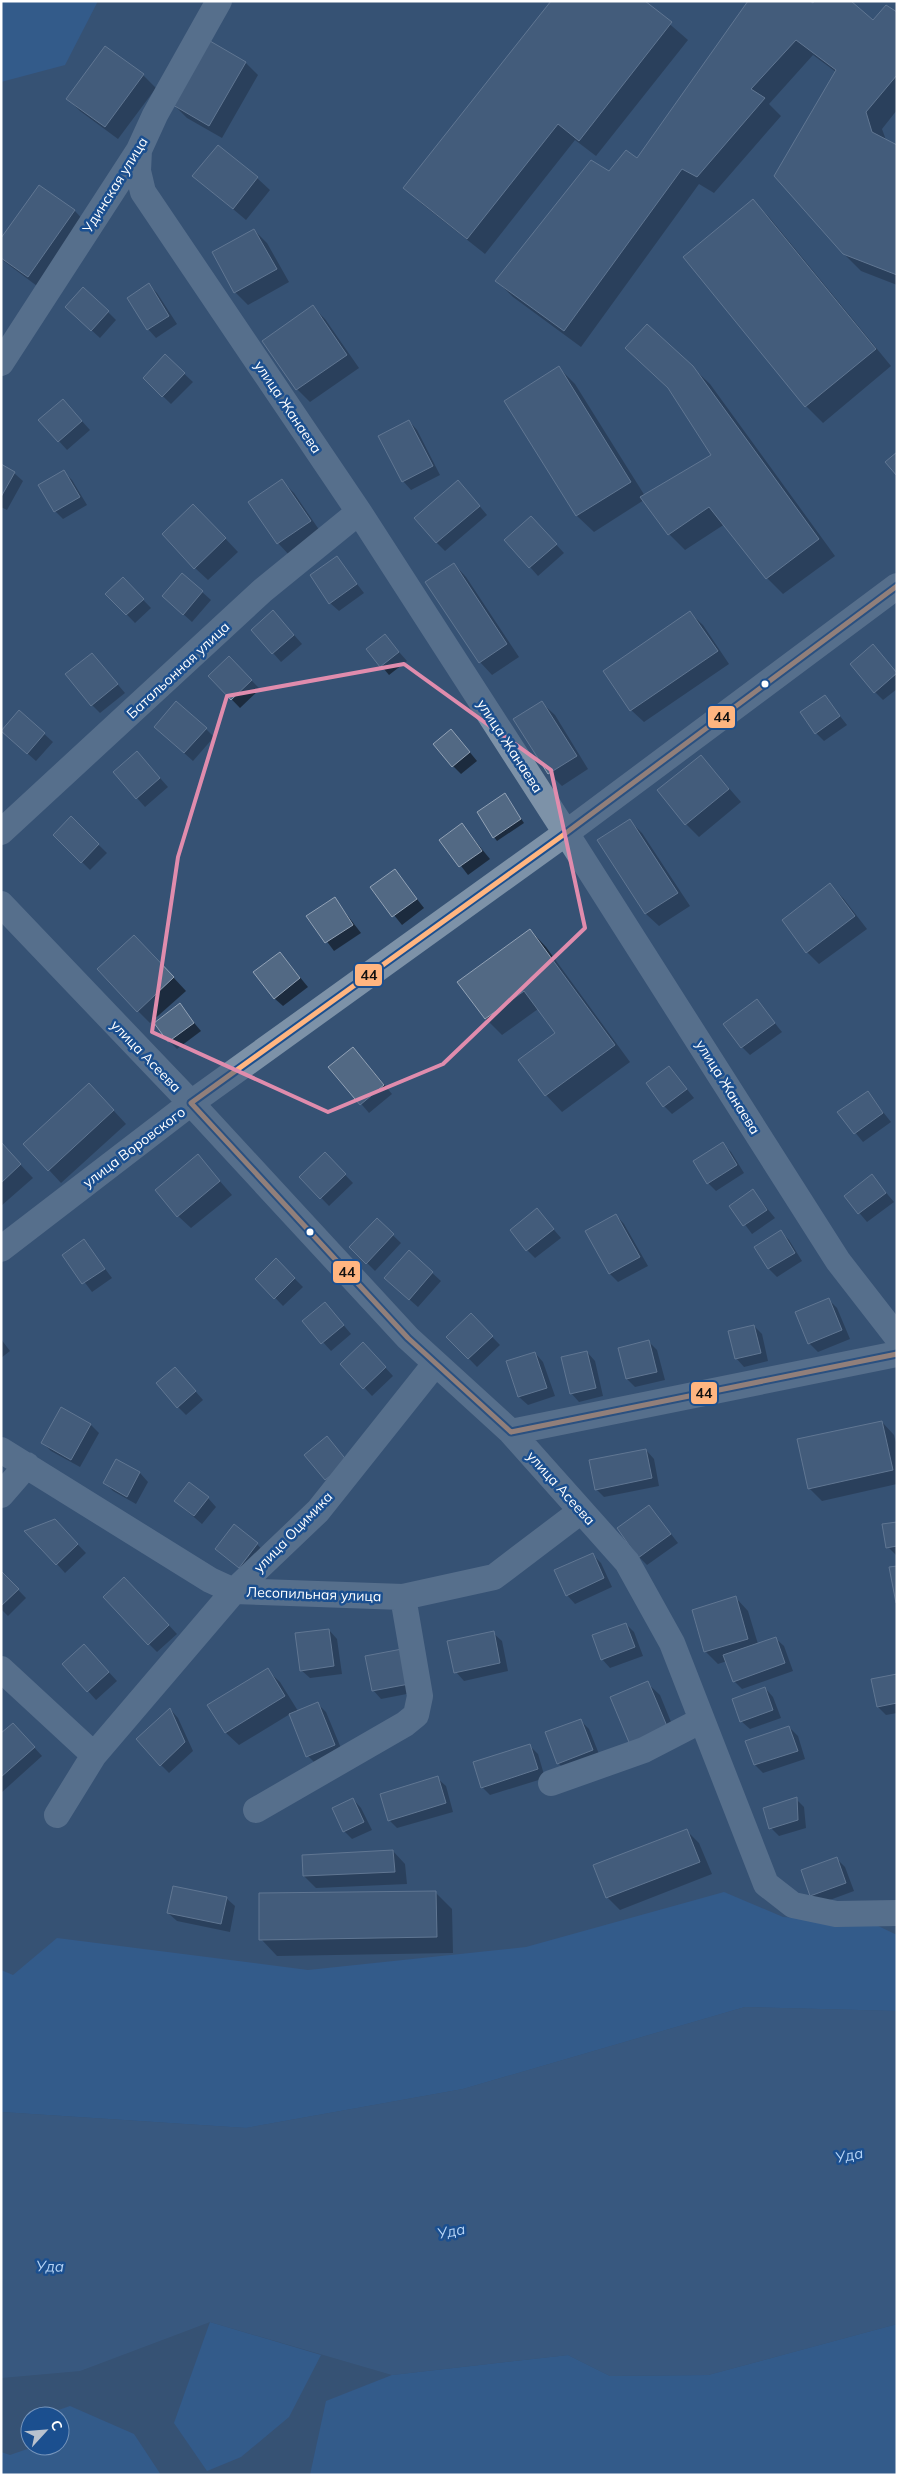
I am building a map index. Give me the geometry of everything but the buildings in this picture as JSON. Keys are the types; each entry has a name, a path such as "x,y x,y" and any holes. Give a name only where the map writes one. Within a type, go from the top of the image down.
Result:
{"street":[{"name":"Удинская улица","path":"1,363 139,150 219,1"},
{"name":"улица Жанаева","path":"139,150 138,171 143,192 359,512 838,1261 897,1337"},
{"name":"Батальонная улица","path":"1,832 262,591 359,512"},
{"name":"улица Воровского","path":"1,1249 191,1103 566,833 897,586"},
{"name":"улица Асеева","path":"1,904 191,1103 408,1338 434,1364 511,1432 627,1562 672,1643 766,1884 793,1905 836,1914 897,1913"},
{"path":"511,1432 897,1354"},
{"name":"улица Оцимика","path":"57,1814 94,1755 234,1591 318,1511 434,1364"},
{"name":"Лесопильная улица","path":"1,1450 210,1580 234,1591 403,1597 494,1577 581,1510"},
{"path":"1,1495 27,1465"},
{"path":"256,1810 405,1724 416,1715 420,1696 403,1597"},
{"path":"1,1669 94,1755"},
{"path":"551,1783 644,1750 702,1720"}],"highlighted area":[{"path":"404,664 551,770 585,928 443,1064 328,1112 152,1032 178,857 227,696"}],"shaded area":[{"path":"1,1 98,1 65,65 1,82"},
{"path":"724,1892 783,1917 874,1924 897,1935 897,2011 745,2007 463,2089 246,2128 1,2112 1,1970 13,1975 57,1938 308,1970 526,1947"},
{"path":"210,2322 321,2355 289,2417 241,2457 207,2471 174,2423"},
{"path":"897,2324 897,2475 310,2475 326,2401 392,2375 568,2355 610,2376 708,2375"},
{"path":"70,2406 134,2434 161,2475 1,2475 1,2452 10,2455 20,2452 20,2456 70,2456"}],"water":[{"name":"Уда","path":"745,2007 897,2011 897,2324 708,2375 610,2376 568,2355 392,2375 210,2322 80,2371 1,2378 1,2112 246,2128 463,2089"}],"transit line":[{"name":"44","path":"191,1103 566,833 897,586"},
{"name":"44","path":"191,1103 408,1338 511,1432"},
{"name":"44","path":"511,1432 897,1354"}]}
